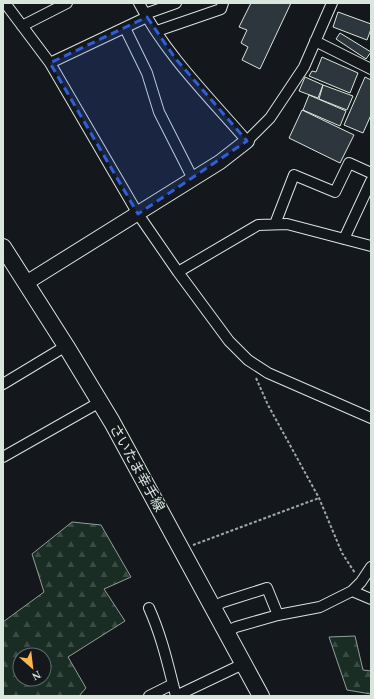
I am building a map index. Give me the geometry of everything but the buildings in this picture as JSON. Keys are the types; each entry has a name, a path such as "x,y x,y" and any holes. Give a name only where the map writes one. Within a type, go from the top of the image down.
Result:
{"main road":[{"name":"さいたま幸手線","path":"3,247 100,402 182,549 261,696"}],"street":[{"path":"5,3 50,63 138,214 178,272 229,341 248,360 268,373 371,418"},
{"path":"22,26 67,3"},
{"path":"140,3 146,15 175,58 247,141"},
{"path":"50,63 125,28 146,15 176,3"},
{"path":"157,31 221,9 223,3"},
{"path":"26,283 220,162 247,141 270,118 304,67 332,3"},
{"path":"125,28 147,73 159,112 193,179"},
{"path":"315,41 371,69"},
{"path":"275,224 294,175 335,192 349,163 371,173"},
{"path":"344,239 371,181"},
{"path":"178,272 258,225 287,224 371,246"},
{"path":"3,384 66,346"},
{"path":"3,457 100,402"},
{"path":"226,632 236,627 278,615 320,607 352,591 361,582 371,568"},
{"path":"213,607 223,602 267,588 278,615"},
{"path":"352,591 371,600"},
{"path":"149,608 159,630 176,696 243,664"},
{"path":"149,696 173,684"}],"path":[{"path":"248,360 268,405 319,498 342,553 361,582"},
{"path":"182,549 319,498"}],"highlighted area":[{"path":"147,17 175,58 247,141 138,214 50,63"}],"green space":[{"path":"72,522 101,525 131,577 104,589 125,621 68,657 86,688 79,696 3,696 3,622 44,592 32,554"},
{"path":"355,636 363,670 371,671 371,694 347,690 329,637"}]}
